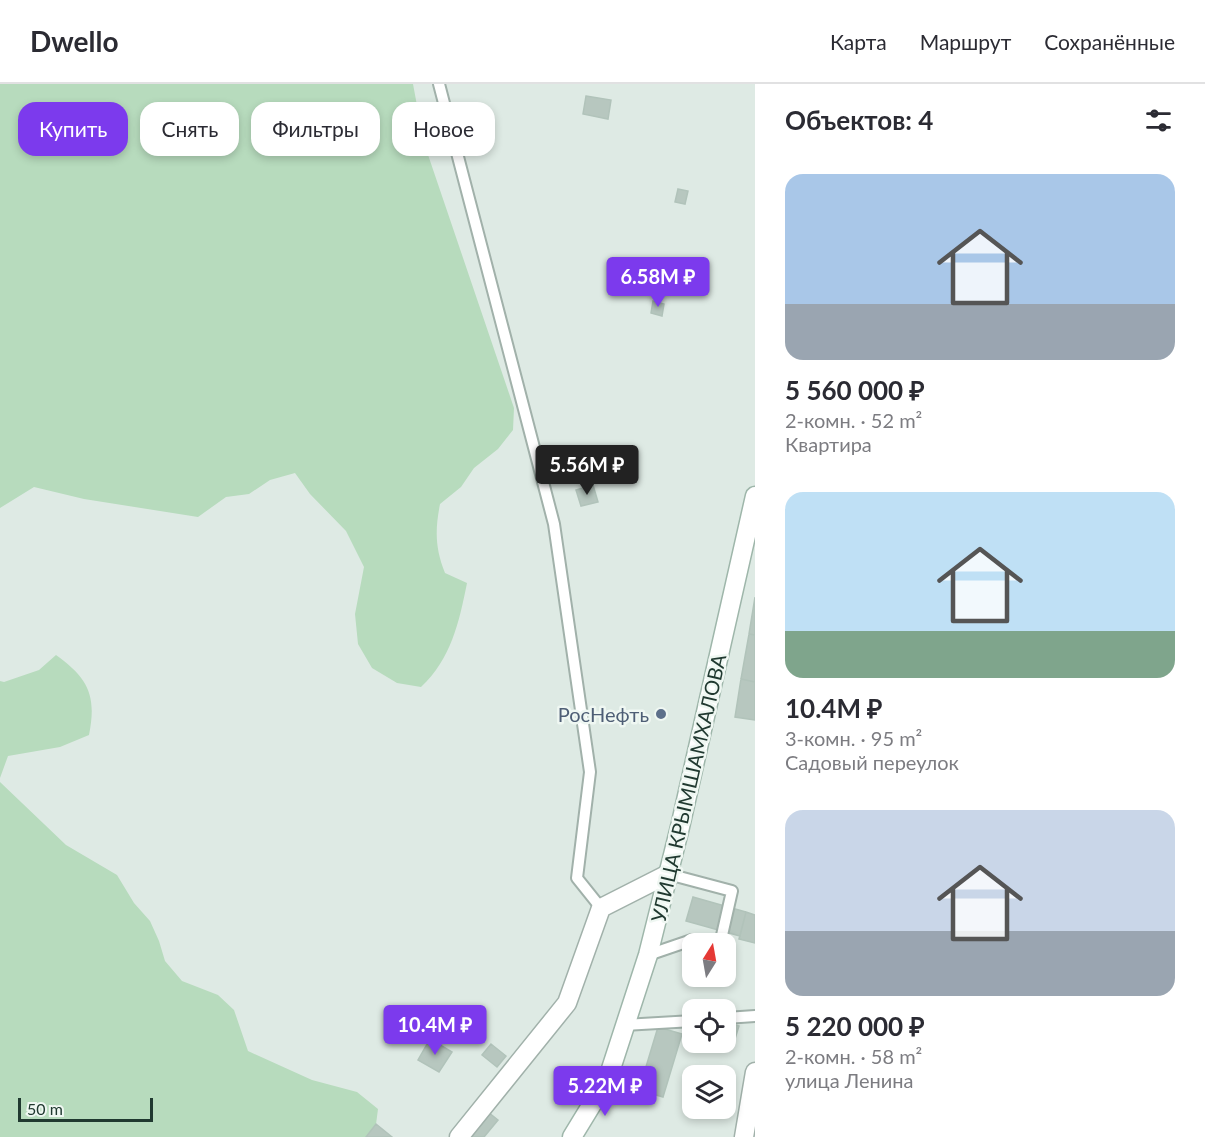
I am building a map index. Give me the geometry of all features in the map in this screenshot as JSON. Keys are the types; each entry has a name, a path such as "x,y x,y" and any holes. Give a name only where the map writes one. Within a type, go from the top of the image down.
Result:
{"main road":[{"name":"УЛИЦА КРЫМШАМХАЛОВА","path":"572,1137 608,1078 648,955 755,496"},
{"path":"459,1137 567,1003 601,908 668,874"},
{"path":"744,1137 755,1072"}],"lane":[{"path":"439,84 554,524 590,772 577,878 601,908"},
{"path":"668,874 732,891 722,933"},
{"path":"648,955 682,943"},
{"path":"736,1017 755,1016"},
{"path":"624,1025 682,1022"}],"green space":[{"path":"0,84 413,84 416,102 392,102 392,156 428,156 514,408 513,430 498,449 474,468 461,487 440,504 437,539 445,573 467,583 457,626 447,652 440,665 421,687 397,683 372,668 358,644 355,614 364,567 346,531 310,494 295,473 270,480 249,494 226,497 198,517 84,499 34,487 0,508"},
{"path":"56,655 76,672 88,689 92,709 89,735 60,747 8,756 0,778 0,681 4,682 39,670"},
{"path":"0,782 66,845 117,875 134,903 150,921 165,961 182,981 218,995 234,1010 248,1051 312,1080 357,1092 378,1109 375,1132 370,1137 0,1137"}],"building":[{"path":"586,96 611,100 608,119 583,114"},
{"path":"678,189 688,191 685,204 675,202"},
{"path":"653,301 664,304 662,316 651,313"},
{"path":"593,485 598,502 581,506 576,490"},
{"path":"755,597 755,635 749,634"},
{"path":"749,634 755,635 755,682 741,679"},
{"path":"741,679 755,682 755,720 735,717"},
{"path":"693,897 746,912 740,936 736,933 686,921"},
{"path":"746,912 755,915 755,943 739,939"},
{"path":"658,1027 682,1034 663,1097 639,1090"},
{"path":"430,1039 452,1052 439,1072 418,1060"},
{"path":"491,1044 506,1056 497,1067 482,1055"},
{"path":"488,1112 498,1120 484,1137 469,1137"},
{"path":"376,1124 392,1137 366,1137"}],"place":[{"name":"РосНефть","path":"661,714"}]}
